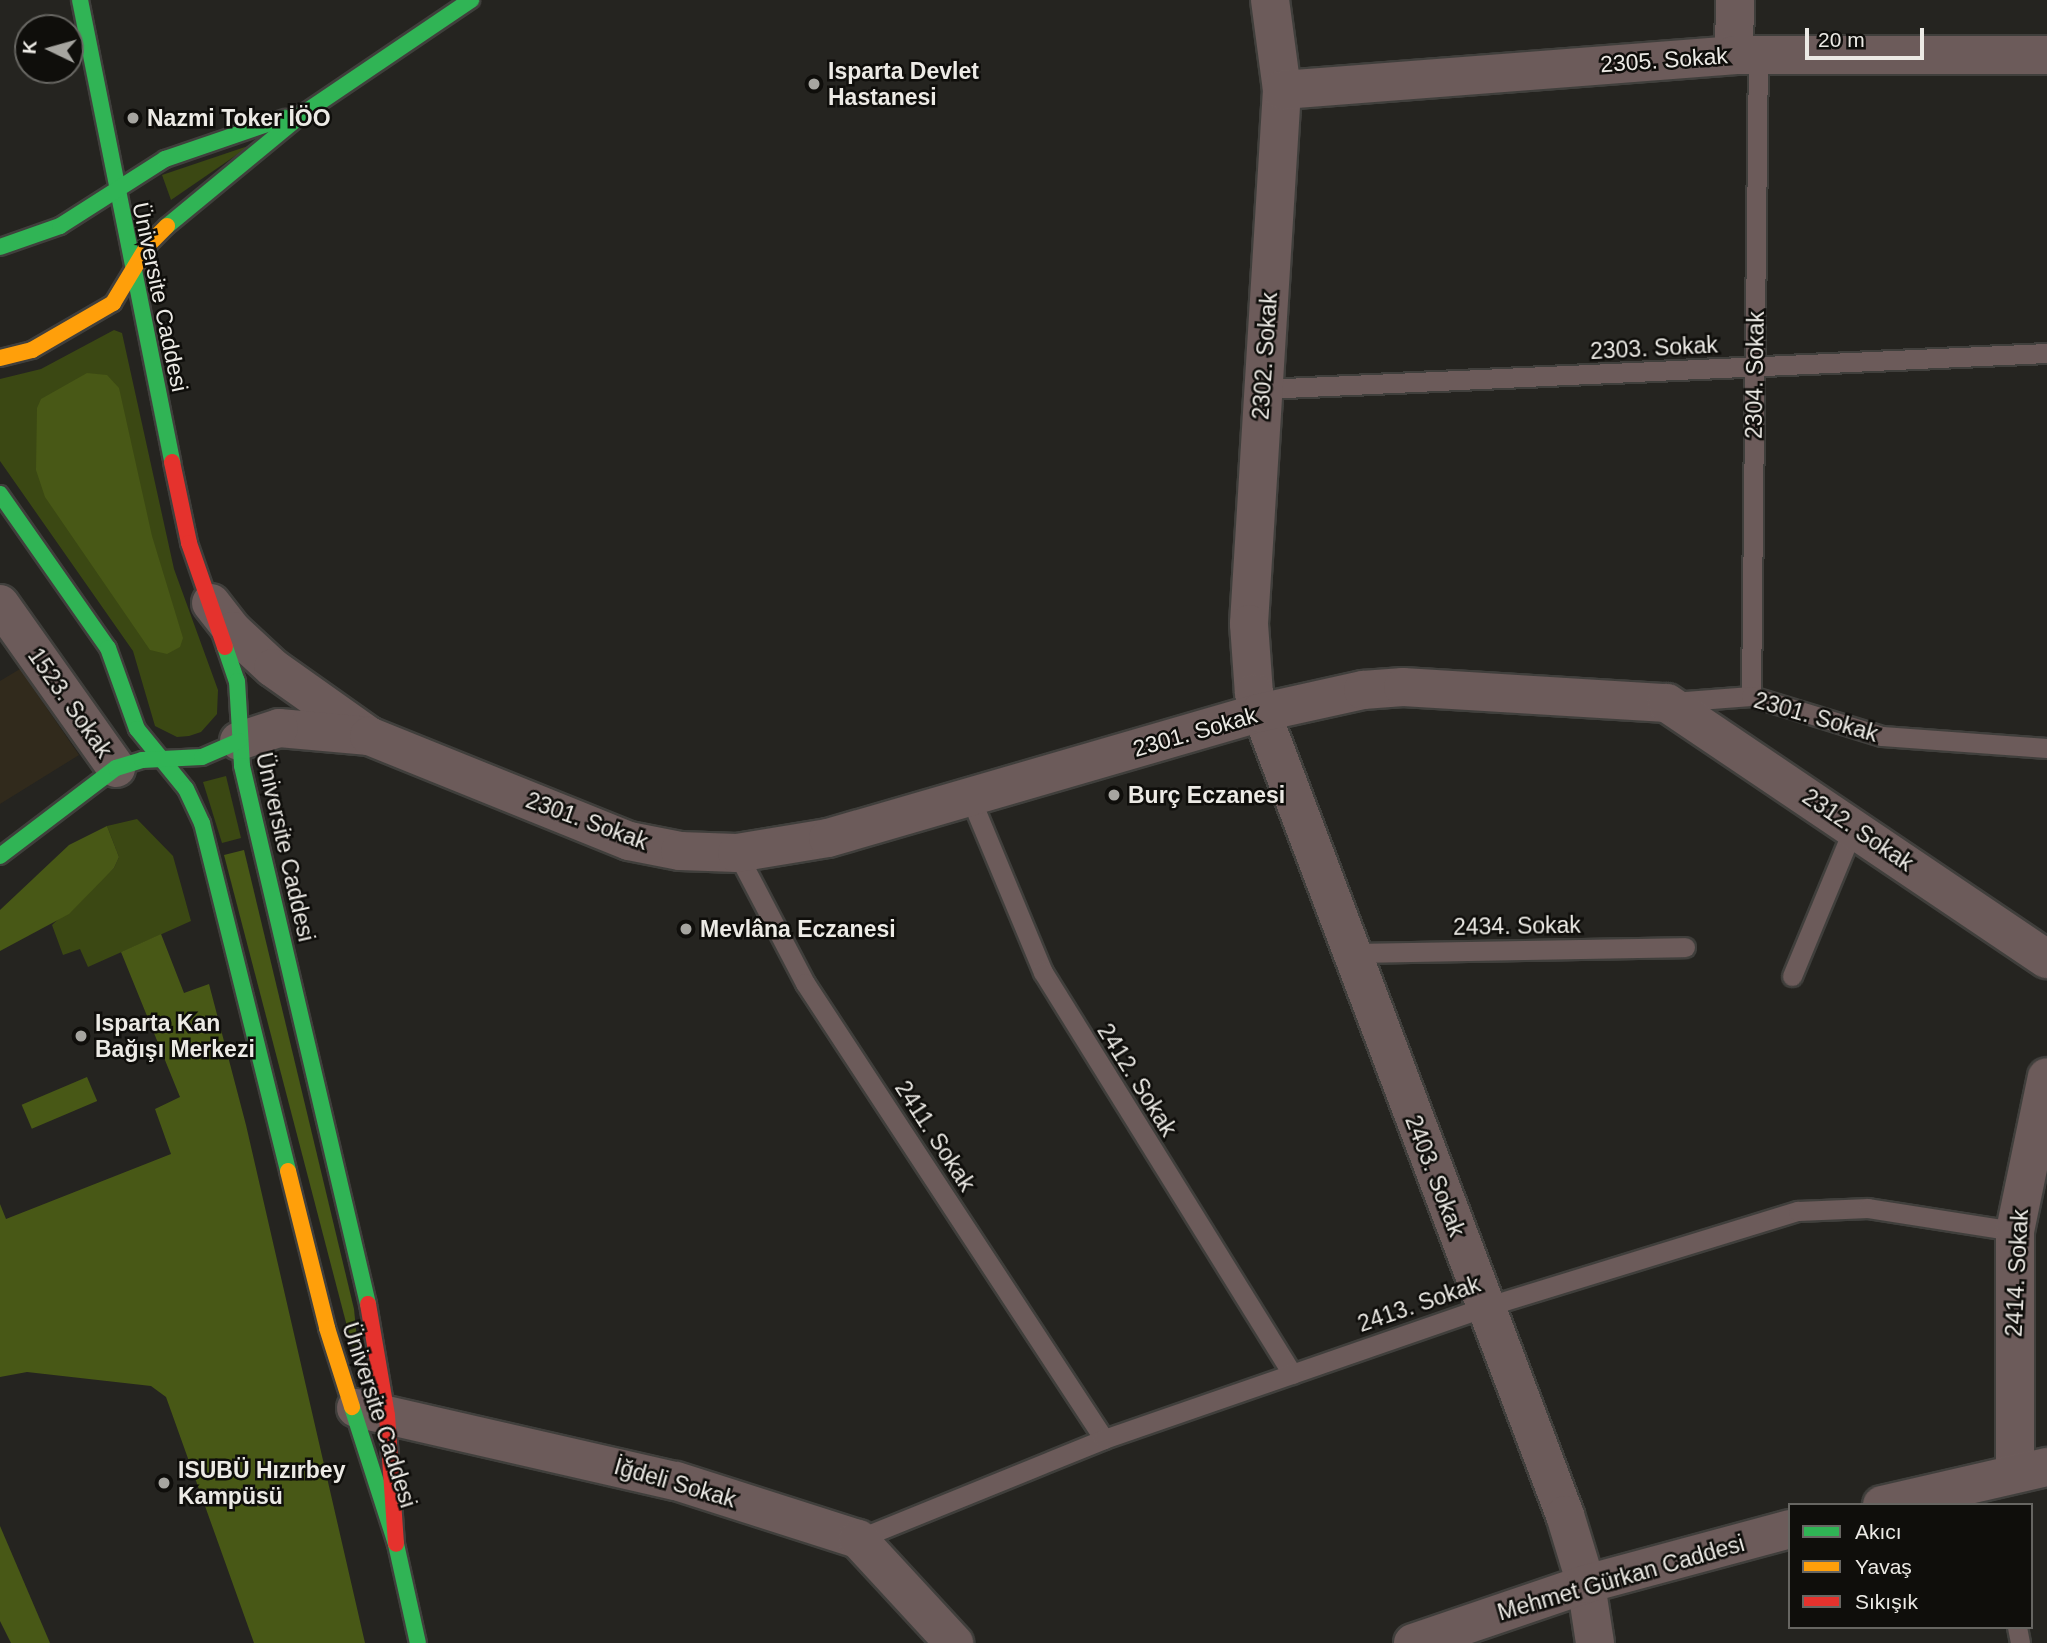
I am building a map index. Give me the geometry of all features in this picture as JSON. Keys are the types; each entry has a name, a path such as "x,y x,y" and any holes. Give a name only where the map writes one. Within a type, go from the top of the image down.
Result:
{"main road":[{"name":"Üniversite Caddesi","path":"80,0 115,191 189,543 237,681 239,741 258,840 363,1275 387,1415 396,1544"},
{"path":"0,358 32,350 99,314 113,303 159,232 304,113 471,0"},
{"path":"0,247 60,226 165,159 304,113"},
{"name":"Üniversite Caddesi","path":"0,494 108,648 137,729 186,789 207,842 351,1407 396,1544 418,1643"},
{"path":"0,856 77,794 115,746 125,698"},
{"path":"115,746 162,759 202,757 239,741"}],"street":[{"name":"2302. Sokak","path":"1259,713 1249,624 1282,90 1270,0"},
{"name":"2304. Sokak","path":"1735,0 1746,54"},
{"name":"2305. Sokak","path":"1282,90 1746,54 2047,55"},
{"name":"2301. Sokak","path":"206,597 259,656 369,736 629,841 680,851 737,852 828,838 1259,713 1363,690 1403,687 1667,703"},
{"name":"1523. Sokak","path":"0,604 115,746"},
{"name":"2312. Sokak","path":"1667,703 2047,958"},
{"name":"2403. Sokak","path":"1259,713 1565,1515 1586,1584 1595,1643"},
{"name":"2301. Sokak","path":"239,741 279,728 369,736"},
{"name":"2414. Sokak","path":"2010,1480 2015,1231 2047,1077"},
{"name":"İğdeli Sokak","path":"351,1407 676,1481 858,1539 954,1643"},
{"path":"1892,1503 2010,1480"},
{"name":"Mehmet Gürkan Caddesi","path":"1413,1643 1586,1584 1788,1530"}],"lane":[{"name":"2304. Sokak","path":"1746,54 1755,367 1751,696"},
{"name":"2303. Sokak","path":"1263,389 2047,353"},
{"name":"2301. Sokak","path":"1667,703 1751,696 1882,736 2047,747"},
{"name":"2412. Sokak","path":"970,796 1043,972 1292,1374"},
{"path":"1792,976 1854,826"},
{"name":"2411. Sokak","path":"737,852 805,983 1104,1439"},
{"name":"2434. Sokak","path":"1350,953 1685,947"},
{"name":"2413. Sokak","path":"858,1539 1104,1439 1485,1307 1798,1211 1868,1208 2015,1231"}],"shaded area":[{"path":"20,669 79,755 0,804 0,681"}],"green space":[{"path":"251,145 171,200 162,175"},
{"path":"114,330 122,333 174,569 218,690 217,714 201,732 189,736 177,737 155,726 133,651 0,461 0,379 41,369"},
{"path":"87,373 107,375 119,388 152,536 183,638 180,647 167,654 150,650 45,497 36,470 37,408 41,399"},
{"path":"226,776 241,838 222,843 203,782"},
{"path":"137,819 173,856 191,921 88,967 80,949 63,955 52,925 114,868 119,857 107,826"},
{"path":"107,826 119,857 114,868 69,914 0,951 0,910 69,845"},
{"path":"244,850 354,1309 361,1380 224,855"},
{"name":"ISUBÜ Hızırbey Kampüsü","path":"161,934 184,993 209,984 246,1125 365,1643 254,1643 166,1397 151,1386 27,1372 0,1377 0,1204 6,1219 171,1154 155,1109 180,1097 121,952"},
{"path":"87,1077 97,1101 32,1129 22,1105"},
{"path":"0,1526 50,1643 11,1643 0,1621"}],"traffic: fast":[{"path":"80,0 172,462"},
{"path":"167,226 304,113 471,0"},
{"path":"0,247 60,226 165,159 285,118"},
{"path":"0,494 108,648 137,729 186,789 202,823 288,1171"},
{"path":"225,647 237,681 242,766 368,1304"},
{"path":"0,856 116,768 142,760 202,757 239,741"},
{"path":"352,1407 396,1544 418,1643"}],"traffic: slow":[{"path":"0,358 32,350 113,303 148,245 167,226"},
{"path":"288,1171 327,1328 352,1407"}],"traffic: jam":[{"path":"172,462 189,543 225,647"},
{"path":"368,1304 387,1415 396,1544"}],"place":[{"name":"Isparta Devlet Hastanesi","path":"814,84"},
{"name":"Nazmi Toker İÖO","path":"133,118"},
{"name":"Burç Eczanesi","path":"1114,795"},
{"name":"Mevlâna Eczanesi","path":"686,929"},
{"name":"Isparta Kan Bağışı Merkezi","path":"81,1036"},
{"name":"ISUBÜ Hızırbey Kampüsü","path":"164,1483"}]}
